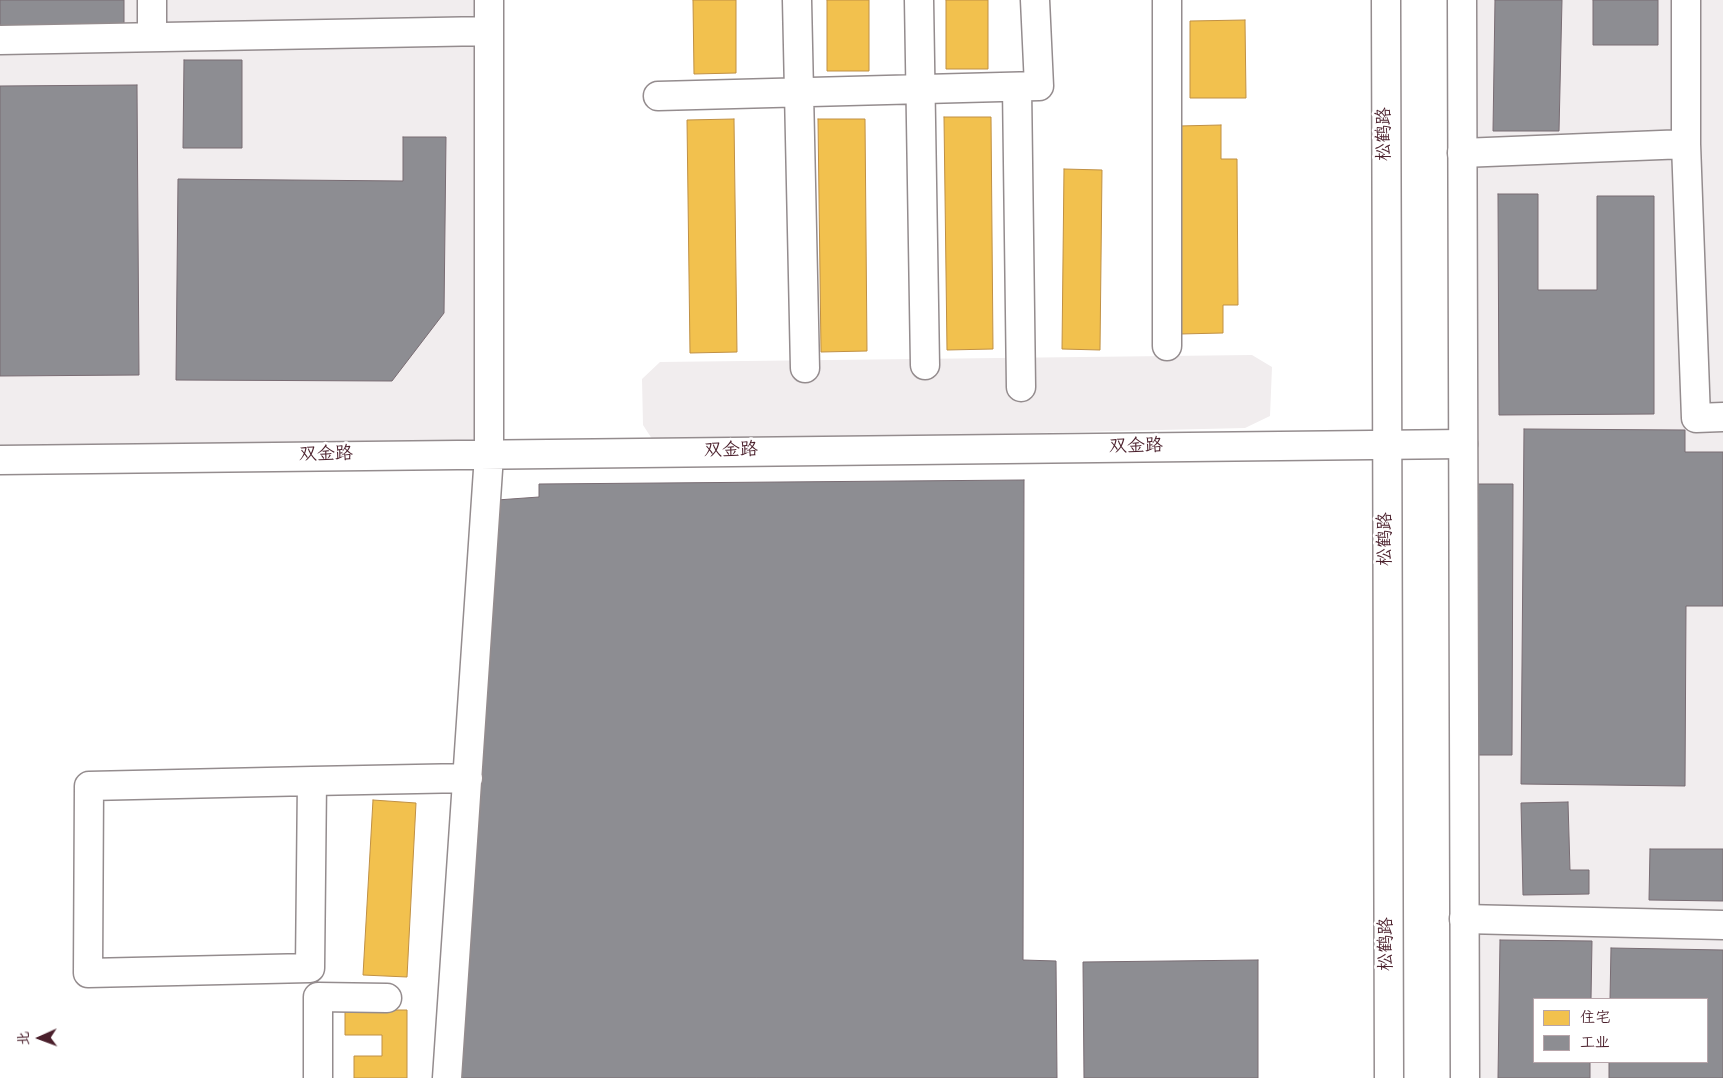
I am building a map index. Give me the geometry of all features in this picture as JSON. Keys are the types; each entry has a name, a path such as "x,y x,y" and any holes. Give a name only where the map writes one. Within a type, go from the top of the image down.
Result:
{"street":[{"path":"152,0 152,37"},
{"path":"447,1078 489,455 489,0"},
{"path":"797,0 805,368"},
{"path":"919,0 925,365"},
{"path":"658,96 1039,86 1035,0"},
{"path":"1167,0 1167,346"},
{"name":"松鹤路","path":"1386,0 1389,1078"},
{"path":"1462,0 1465,1078"},
{"path":"1686,0 1686,144 1696,418 1723,417"},
{"path":"0,40 489,31"},
{"path":"1018,86 1021,387"},
{"path":"1462,153 1686,144"},
{"name":"双金路","path":"0,460 1463,444"},
{"path":"312,781 310,968 88,973 89,786 312,781 468,778"},
{"path":"1464,919 1723,925"},
{"path":"318,1078 318,997 386,998"}],"shaded area":[{"path":"0,0 489,0 489,455 0,460"},
{"path":"1462,0 1723,0 1723,1078 1465,1078"},
{"path":"1252,355 1272,367 1270,416 1245,428 654,442 643,425 642,379 660,362"}],"building: 住宅":[{"path":"693,0 736,0 736,73 694,74"},
{"path":"827,0 869,0 869,71 827,71"},
{"path":"946,0 988,0 988,69 946,69"},
{"path":"1245,20 1246,98 1190,98 1190,21"},
{"path":"944,117 991,117 993,349 947,350"},
{"path":"734,119 737,352 690,353 687,120"},
{"path":"818,119 865,119 867,351 821,352"},
{"path":"1221,125 1221,159 1237,159 1238,305 1223,305 1223,333 1180,334 1179,126"},
{"path":"1064,169 1102,170 1100,350 1062,349"},
{"path":"373,800 416,803 407,977 363,975"},
{"path":"345,1010 407,1010 407,1078 354,1078 354,1056 382,1056 382,1035 345,1035"}],"building: 工业":[{"path":"0,0 124,0 124,29 0,27"},
{"path":"1495,0 1562,0 1559,131 1493,131"},
{"path":"1593,0 1658,0 1658,45 1593,45"},
{"path":"184,60 242,60 242,148 183,148"},
{"path":"137,85 139,375 0,376 0,86"},
{"path":"403,137 446,137 444,313 392,381 176,380 178,179 403,181"},
{"path":"1498,194 1538,194 1538,290 1597,290 1597,196 1654,196 1654,414 1499,415"},
{"path":"1524,429 1685,430 1685,452 1723,452 1723,606 1686,606 1685,786 1521,784"},
{"path":"1024,480 1023,960 1056,961 1057,1078 456,1078 497,500 539,497 539,484"},
{"path":"1477,484 1513,484 1512,755 1476,755"},
{"path":"1568,802 1570,870 1589,870 1589,894 1523,895 1521,803"},
{"path":"1650,849 1723,849 1723,901 1649,900"},
{"path":"1500,940 1592,941 1591,998 1533,998 1533,1063 1590,1063 1590,1078 1498,1078"},
{"path":"1611,948 1723,950 1723,1078 1609,1078 1609,1063 1708,1063 1708,998 1610,998"},
{"path":"1258,960 1258,1078 1084,1078 1083,962"}]}
